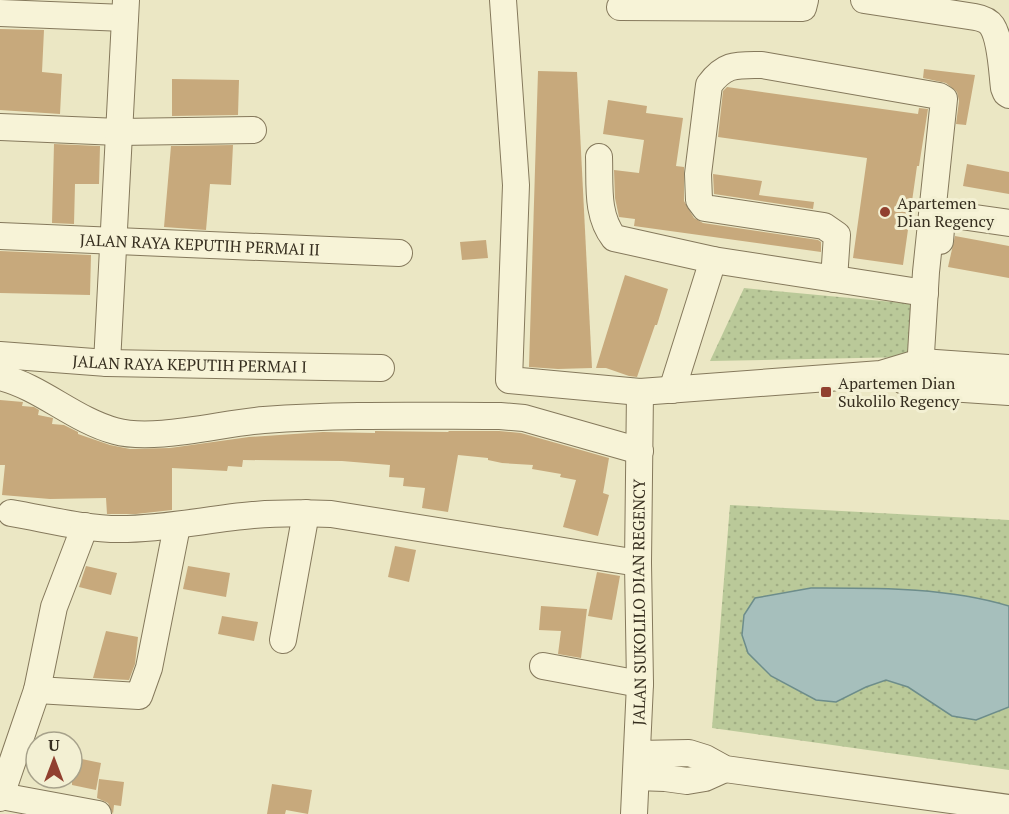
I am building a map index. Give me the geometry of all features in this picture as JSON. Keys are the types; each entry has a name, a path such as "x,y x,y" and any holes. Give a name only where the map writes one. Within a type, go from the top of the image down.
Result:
{"street":[{"path":"502,0 516,185 508,379 640,392 881,374 920,374 1009,368"},
{"path":"620,7 803,8 805,0"},
{"path":"864,0 975,16 988,22 992,26 997,41 1005,93 1009,95"},
{"path":"0,13 126,9 107,363"},
{"path":"834,279 837,235 824,226 705,208 699,200 698,174 709,84 718,73 736,65 762,65 943,98 920,374"},
{"path":"0,127 119,132 253,130"},
{"path":"598,157 602,215 606,228 614,238 712,260 834,279 926,282"},
{"path":"926,282 938,266 944,215 1009,223"},
{"name":"JALAN RAYA KEPUTIH PERMAI II","path":"0,236 114,239 399,253"},
{"path":"672,390 712,260"},
{"name":"JALAN RAYA KEPUTIH PERMAI I","path":"0,355 107,363 381,368"},
{"path":"920,374 1009,392"},
{"path":"0,377 13,381 81,417 116,431 141,434 274,419 500,417 524,418 640,451"},
{"name":"JALAN SUKOLILO DIAN REGENCY","path":"634,814 640,684 638,563 640,392"},
{"path":"11,513 85,526 119,529 177,526 252,516 331,514 638,563"},
{"path":"283,640 306,513"},
{"path":"85,526 54,607 37,690 0,797 98,814"},
{"path":"37,690 139,696 149,668 177,526"},
{"path":"543,666 640,684"},
{"path":"637,766 687,780 705,778 725,769 1009,808"}],"green space":[{"path":"744,288 914,304 908,357 710,361"},
{"path":"730,505 1009,520 1009,770 712,728"}],"water":[{"path":"811,588 936,592 1009,606 1009,707 976,720 952,716 908,687 886,680 836,702 816,700 771,676 748,653 742,635 744,615 755,598"}],"building":[{"path":"0,29 44,30 42,72 62,74 60,114 0,110"},
{"path":"924,69 975,75 966,125 956,124 959,101 957,92 946,83 923,78"},
{"path":"538,71 577,72 592,368 529,367"},
{"path":"172,79 239,80 238,115 172,116"},
{"name":"Apartemen Dian Regency","path":"727,87 918,114 919,108 928,109 919,166 917,166 903,265 853,258 867,158 718,137 723,91"},
{"path":"608,100 647,106 646,113 683,118 676,166 684,167 684,201 694,218 703,223 818,240 821,242 821,252 634,226 635,219 619,217 615,198 614,170 639,173 644,140 603,134"},
{"path":"54,144 100,146 99,184 75,184 74,224 52,223"},
{"path":"233,145 231,185 210,184 206,230 164,227 171,146"},
{"path":"967,164 1009,172 1009,194 963,186"},
{"path":"713,174 762,181 759,195 814,202 813,209 714,194"},
{"path":"955,236 1009,246 1009,278 948,267"},
{"path":"486,240 488,258 462,260 460,242"},
{"path":"0,251 91,255 90,295 0,293"},
{"path":"625,275 668,289 637,377 606,368 596,368"},
{"path":"0,400 23,402 22,406 39,410 38,415 53,418 52,424 64,425 78,434 130,449 170,448 249,437 323,432 499,431 521,433 609,458 603,493 609,495 598,536 563,527 576,480 560,477 561,474 532,469 533,465 502,463 488,460 488,458 458,455 448,512 422,508 425,488 403,486 404,478 389,477 390,465 342,461 243,460 242,467 228,466 227,471 172,468 172,510 107,514 106,498 50,499 2,495 5,465 0,465"},
{"path":"395,546 416,550 409,582 388,577"},
{"path":"86,566 117,573 111,595 79,587"},
{"path":"188,566 230,573 226,597 183,589"},
{"path":"597,572 620,576 612,620 588,616"},
{"path":"541,606 587,609 581,658 558,654 561,631 539,630"},
{"path":"222,616 258,622 254,641 218,634"},
{"path":"106,631 138,637 135,664 129,680 93,678"},
{"path":"84,759 101,763 96,790 84,788"},
{"path":"99,779 124,782 121,806 114,805 113,814 108,803 97,798"},
{"path":"272,784 312,790 308,814 286,810 285,814 267,814"}],"place":[{"name":"Apartemen Dian Regency","path":"885,212"},
{"name":"Apartemen Dian Sukolilo Regency","path":"826,392"}]}
